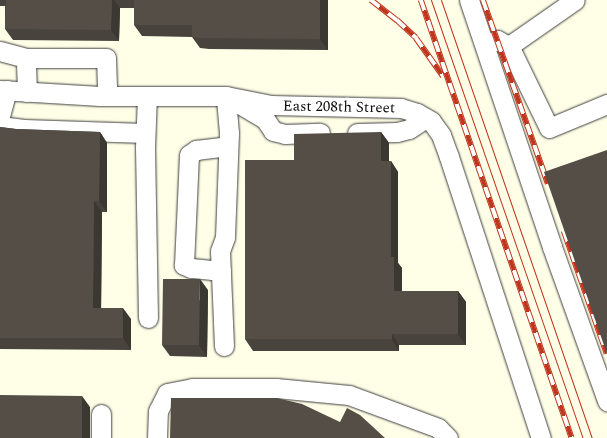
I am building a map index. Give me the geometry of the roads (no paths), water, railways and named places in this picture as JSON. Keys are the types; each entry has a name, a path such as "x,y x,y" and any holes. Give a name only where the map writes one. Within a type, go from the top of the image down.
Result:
{"street":[{"path":"470,0 552,247 607,401"},
{"path":"509,46 576,0"},
{"path":"486,44 497,40 509,46 549,128 607,104"},
{"path":"0,51 26,58 106,58 107,96"},
{"path":"26,58 27,92"},
{"path":"0,116 3,90"},
{"name":"East 208th Street","path":"3,90 107,96 226,96 271,105 401,108 426,118 441,135 449,157 542,438"},
{"path":"147,96 145,133 148,318"},
{"path":"226,96 265,119 273,131 285,134 397,132 409,129 426,118"},
{"path":"224,346 220,251 225,237 228,146 226,96"},
{"path":"0,126 24,129 145,133"},
{"path":"221,272 190,268 184,265 188,155 196,150 228,146"},
{"path":"157,438 158,412 167,393 192,388 276,388 349,395 438,428 448,438"},
{"path":"101,414 101,438"}],"tram line":[{"path":"431,0 583,438"},
{"path":"441,0 592,438"}],"railway":[{"path":"371,0 416,38 443,76"},
{"path":"421,0 572,438"},
{"path":"483,0 548,184"},
{"path":"564,231 607,354"}]}
